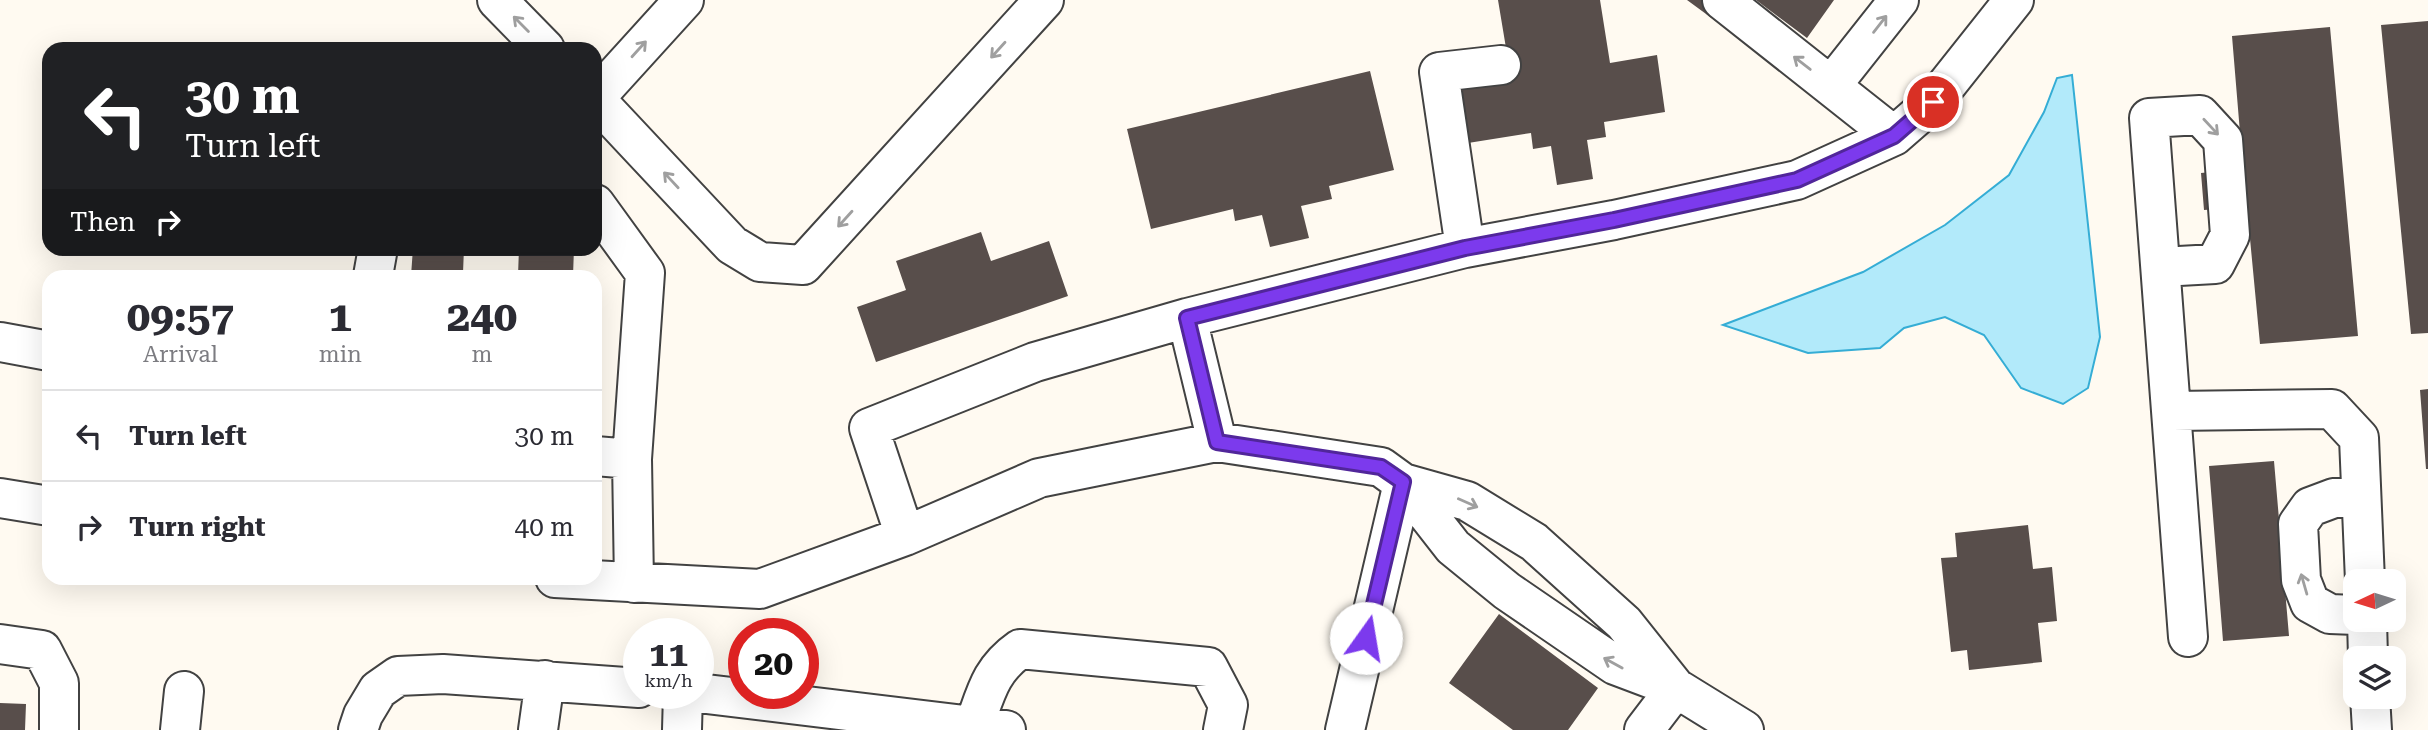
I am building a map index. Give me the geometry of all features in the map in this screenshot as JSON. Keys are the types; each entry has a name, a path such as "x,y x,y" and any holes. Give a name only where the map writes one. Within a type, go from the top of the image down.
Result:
{"street":[{"path":"497,0 538,42"},
{"path":"602,91 684,0"},
{"path":"602,106 732,245 760,262 803,265 1044,0"},
{"path":"1722,0 1894,136"},
{"path":"1831,86 1899,0"},
{"path":"905,536 869,428 1035,362 1187,318 1465,248 1614,220 1797,180 1894,136 1933,102 2014,0"},
{"path":"1465,248 1439,72 1502,65"},
{"path":"2161,267 2214,264 2230,235 2223,140 2200,115 2149,118 2188,637"},
{"path":"602,214 645,273 613,457 634,583"},
{"path":"1187,318 1217,442"},
{"path":"0,342 42,350"},
{"path":"2173,411 2332,409 2359,438 2364,569"},
{"path":"602,581 760,589 905,536 1039,478 1217,442 1381,467 1403,482 1467,501 1534,542 1624,623 1676,688"},
{"path":"1403,482 1452,547 1507,591 1615,666 1676,688 1744,730"},
{"path":"1345,730 1403,482"},
{"path":"2343,614 2330,614 2311,603 2301,580 2298,524 2310,507 2334,498 2361,496"},
{"path":"0,498 42,505"},
{"path":"0,644 42,650 59,683 59,730"},
{"path":"714,695 990,728 990,679 1004,660 1020,649 1208,667 1228,705 1223,730"},
{"path":"358,730 363,715 378,690 398,676 443,674 623,687"},
{"path":"538,730 545,680"},
{"path":"1644,730 1676,688"},
{"path":"180,730 184,691"},
{"path":"682,730 683,709"},
{"path":"2371,709 2372,730"}],"water":[{"path":"2072,75 2100,337 2088,388 2063,404 2021,388 1984,335 1945,317 1904,328 1880,348 1808,353 1723,325 1863,272 1945,225 2009,175 2044,112 2057,78"}],"building":[{"path":"1498,0 1600,0 1610,63 1657,55 1665,112 1604,122 1606,137 1587,140 1593,179 1557,185 1551,146 1533,149 1531,133 1468,143 1459,86 1511,78"},
{"path":"1687,0 1733,0 1717,22"},
{"path":"1756,0 1834,0 1807,38"},
{"path":"2428,21 2428,333 2411,334 2381,25"},
{"path":"2330,27 2358,336 2260,344 2247,207 2204,210 2201,173 2243,169 2232,36"},
{"path":"1370,71 1394,170 1329,186 1332,199 1301,206 1309,238 1270,247 1262,215 1235,221 1233,209 1151,229 1127,129"},
{"path":"981,232 991,261 1049,241 1068,296 876,362 857,307 906,290 896,261"},
{"path":"412,256 464,256 463,270 411,270"},
{"path":"519,256 574,256 573,270 518,270"},
{"path":"2428,389 2428,469 2426,469 2420,390"},
{"path":"2274,461 2289,636 2223,641 2209,466"},
{"path":"2028,525 2033,569 2052,567 2057,621 2038,623 2042,662 1969,670 1967,650 1951,652 1941,558 1957,557 1955,533"},
{"path":"1499,614 1598,688 1568,730 1513,730 1449,683"},
{"path":"0,703 26,704 25,730 0,730"}],"route":[{"path":"1366,638 1403,482 1381,467 1217,442 1187,318 1465,248 1614,220 1797,180 1894,136 1933,102"}]}
